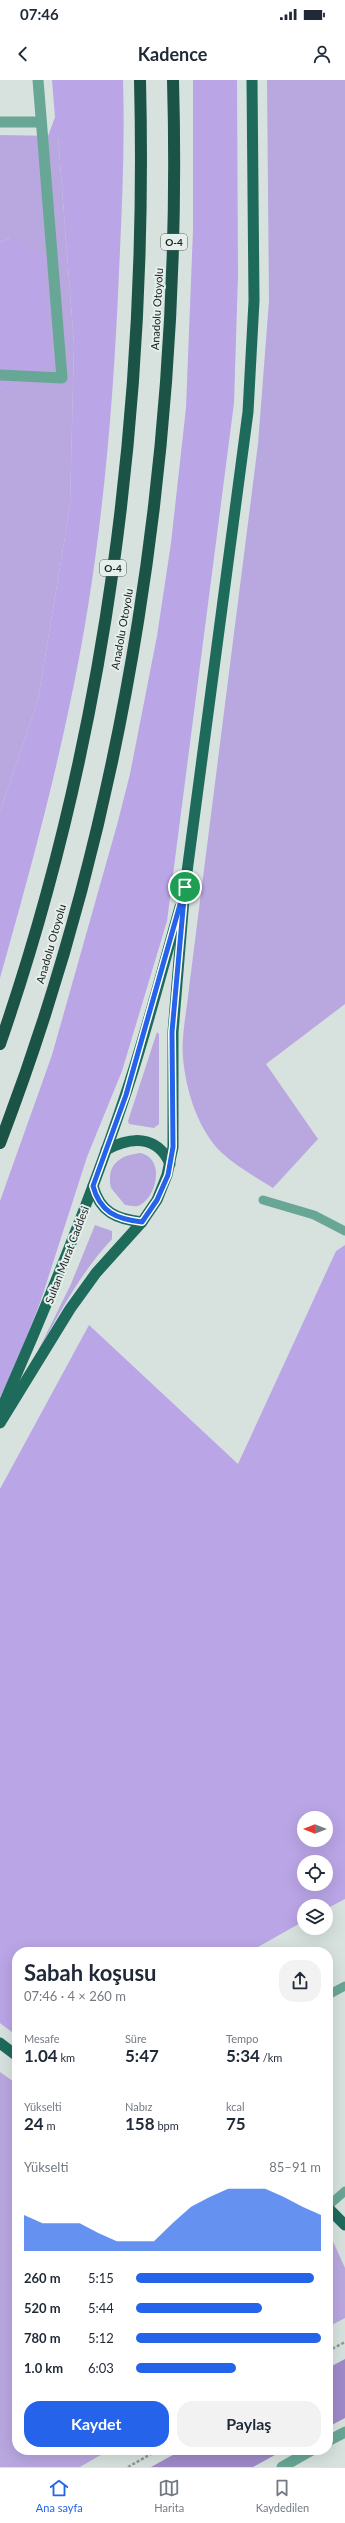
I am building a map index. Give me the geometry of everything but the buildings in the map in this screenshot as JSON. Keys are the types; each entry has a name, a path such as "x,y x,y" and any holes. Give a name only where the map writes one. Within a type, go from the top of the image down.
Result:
{"highway":[{"name":"Anadolu Otoyolu","path":"0,1044 45,898 68,810 105,620 131,420 142,201 140,80"},
{"name":"Anadolu Otoyolu","path":"0,1143 41,1023 99,819 119,722 149,549 170,312 175,210 173,80"}],"main road":[{"path":"0,1423 70,1309 96,1273 142,1222 157,1200 170,1164 173,1147 172,1032 185,887 248,412 254,300 252,80"},
{"name":"Sultan Murat Caddesi","path":"0,1413 55,1287 126,1095 185,887"},
{"path":"106,1150 120,1142 140,1141 158,1146 165,1152 170,1164"},
{"path":"93,1186 97,1199 105,1210 116,1217 142,1222"},
{"path":"0,2043 12,2052"},
{"path":"333,2212 345,2225"}],"street":[{"path":"0,375 62,378 38,80"},
{"path":"0,122 41,122"},
{"path":"333,2438 345,2432"},
{"path":"282,2467 303,2455"}],"lane":[{"path":"262,1200 314,1215 345,1231"},
{"path":"333,1992 345,1986"},
{"path":"333,2202 345,2191"}],"path":[{"path":"333,2349 345,2342"},
{"path":"128,2467 149,2455"}],"shaded area":[{"path":"52,80 123,80 123,176 113,382 109,436 97,546 80,654 62,742 28,877 0,978 0,812 38,700 70,506 74,344 58,136 48,136 55,117"},
{"path":"193,80 237,80 238,275 234,403 167,921 122,1071 87,1157 41,1300 16,1364 0,1397 0,1201 52,1055 117,825 130,774 157,636 171,543 186,408 193,230"},
{"path":"267,80 345,80 345,1004 266,1064 318,1139 273,1188 228,1158 214,1144 206,1133 190,1096 183,1058 184,1023 258,444 269,301"},
{"path":"0,135 58,136 74,344 70,506 38,700 0,812 0,388 25,380 10,238 0,242"},
{"path":"10,238 42,254 51,358 35,374 22,381 0,388 0,242"},
{"path":"157,1032 159,1034 159,1124 154,1128 129,1124 128,1121"},
{"path":"141,1153 149,1157 154,1163 156,1180 149,1196 144,1202 138,1206 125,1205 111,1188 110,1173 112,1167 121,1159 126,1156"},
{"path":"95,1225 112,1231 112,1239 79,1282 60,1312 34,1359 71,1284"},
{"path":"345,1245 345,1899 333,1905 333,1899 297,1899 297,1925 258,1947 12,1947 12,2032 0,2023 0,1489 89,1325 238,1464 336,1251"},
{"path":"0,2072 12,2080 12,2455 100,2455 80,2467 0,2467"},
{"path":"333,2241 345,2268 345,2318 333,2324"},
{"path":"345,2359 345,2418 333,2424 333,2365"},
{"path":"173,2455 275,2455 253,2467 151,2467"}],"route":[{"path":"185,887 184,918 176,977 172,1032 174,1106 173,1147 168,1175 157,1200 142,1222 130,1221 116,1217 105,1210 97,1199 93,1186 126,1095 185,887"}]}
